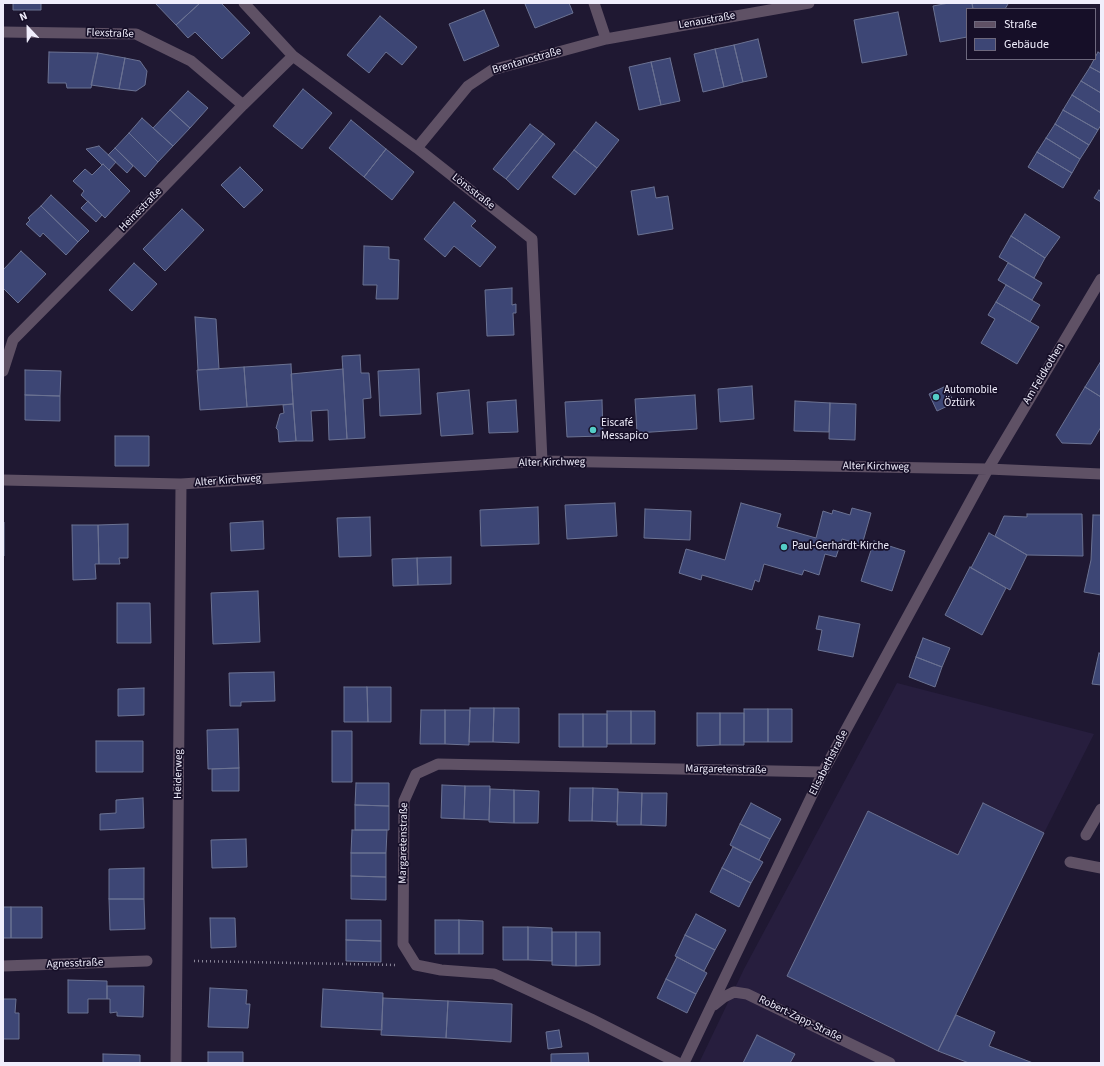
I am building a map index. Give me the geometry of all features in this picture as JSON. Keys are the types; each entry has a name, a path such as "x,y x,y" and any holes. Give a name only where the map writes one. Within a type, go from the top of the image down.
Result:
{"street":[{"name":"Lönsstraße","path":"244,3 293,56 417,148 532,239 542,461"},
{"path":"594,3 606,39"},
{"name":"Lenaustraße","path":"606,39 809,3"},
{"name":"Flexstraße","path":"3,32 136,34 190,61 243,105"},
{"name":"Brentanostraße","path":"417,148 468,86 492,70 606,39"},
{"name":"Heinestraße","path":"3,371 13,340 243,105 293,56"},
{"name":"Am Feldkothen","path":"988,469 1101,279"},
{"name":"Alter Kirchweg","path":"3,480 181,484 542,461 988,469 1101,474"},
{"name":"Elisabethstraße","path":"684,1063 823,772 988,469"},
{"name":"Heiderweg","path":"176,1063 181,484"},
{"name":"Margaretenstraße","path":"416,965 403,944 403,936 404,801 416,774 438,764 823,772"},
{"path":"1086,835 1101,809"},
{"path":"1070,862 1101,868"},
{"name":"Agnesstraße","path":"3,966 147,961"},
{"path":"416,965 441,970 494,974 591,1019 678,1063"},
{"name":"Robert-Zapp-Straße","path":"711,1008 724,996 734,992 747,994 890,1063"}],"path":[{"path":"177,960 416,965"}],"shaded area":[{"path":"897,683 1094,734 938,1051 969,1063 699,1063 744,969"}],"building":[{"path":"13,3 41,3 41,10 13,10"},
{"path":"155,3 200,3 176,25"},
{"path":"200,3 221,3 250,33 222,59 195,32 188,38 176,25"},
{"path":"569,3 573,13 535,28 525,4"},
{"path":"949,3 972,3 973,8 966,8 966,37 940,42 933,6"},
{"path":"972,3 1008,4 1006,8 973,8"},
{"path":"484,10 499,46 464,61 449,24"},
{"path":"898,12 907,55 862,63 854,20"},
{"path":"380,16 417,47 402,65 386,52 369,73 347,55"},
{"path":"758,39 767,77 743,82 734,45"},
{"path":"734,45 743,82 724,87 715,49"},
{"path":"715,49 724,87 703,92 694,54"},
{"path":"49,52 98,53 91,88 67,88 66,83 48,83"},
{"path":"1098,52 1101,54 1101,73 1090,67 1094,60 1096,60"},
{"path":"98,53 125,58 119,89 91,85"},
{"path":"125,58 140,61 147,71 145,85 136,91 119,89"},
{"path":"670,58 680,101 661,105 651,62"},
{"path":"651,62 661,105 639,110 629,67"},
{"path":"1090,67 1101,73 1101,93 1081,81"},
{"path":"1081,81 1101,93 1101,113 1072,95"},
{"path":"303,89 332,113 302,149 273,126"},
{"path":"188,91 208,108 190,128 170,110"},
{"path":"1072,95 1101,113 1101,125 1098,130 1063,110"},
{"path":"170,110 190,128 173,146 153,128"},
{"path":"1063,110 1098,130 1089,145 1055,124"},
{"path":"142,118 173,146 158,162 129,133"},
{"path":"351,120 386,149 364,177 329,148"},
{"path":"596,122 619,140 597,168 574,150"},
{"path":"530,124 543,134 506,179 493,169"},
{"path":"1055,124 1089,145 1080,159 1046,138"},
{"path":"129,133 158,162 145,177 115,148"},
{"path":"543,134 555,144 518,190 506,179"},
{"path":"1046,138 1080,159 1072,173 1037,152"},
{"path":"99,146 116,162 109,170 86,149"},
{"path":"115,148 133,166 127,173 108,155"},
{"path":"386,149 414,172 392,200 364,177"},
{"path":"574,150 597,168 575,195 552,177"},
{"path":"1037,152 1072,173 1063,188 1028,167"},
{"path":"103,164 130,191 105,218 81,195 84,191 73,181 85,169 92,175"},
{"path":"240,167 263,190 244,208 221,185"},
{"path":"654,187 656,198 668,196 673,229 638,235 631,191"},
{"path":"1099,190 1101,192 1101,202 1094,198"},
{"path":"51,195 89,231 78,242 41,206"},
{"path":"88,201 102,215 96,222 81,208"},
{"path":"454,202 476,221 471,226 496,247 480,267 454,246 445,257 424,239"},
{"path":"41,206 78,242 66,255 43,233 40,237 26,224 30,220 28,218"},
{"path":"182,209 204,230 165,271 143,249"},
{"path":"1025,214 1060,237 1045,258 1011,236"},
{"path":"1011,236 1045,258 1034,278 999,257"},
{"path":"364,246 389,247 389,259 399,260 398,299 376,299 377,285 363,285"},
{"path":"21,251 46,274 18,303 3,288 3,270"},
{"path":"134,263 157,284 132,311 109,290"},
{"path":"1008,263 1042,283 1032,300 998,280"},
{"path":"1006,285 1040,305 1030,322 996,302"},
{"path":"512,288 512,305 516,304 516,313 513,313 514,335 487,336 485,290"},
{"path":"996,302 1039,327 1017,364 981,343 995,319 988,315"},
{"path":"195,317 216,319 219,369 198,370"},
{"path":"360,355 361,373 369,373 371,398 363,399 365,438 347,439 342,356"},
{"path":"1101,361 1101,397 1085,387"},
{"path":"291,364 293,404 247,407 244,367"},
{"path":"244,367 247,407 200,410 197,370"},
{"path":"343,369 347,439 329,440 328,410 311,411 313,441 296,441 291,374"},
{"path":"419,369 421,414 380,416 378,371"},
{"path":"25,370 61,371 60,396 25,395"},
{"path":"752,386 754,419 720,422 718,389"},
{"path":"946,386 954,403 937,411 929,394"},
{"path":"1085,387 1101,397 1101,427 1091,444 1062,443 1056,435"},
{"path":"469,390 473,434 441,436 437,393"},
{"path":"25,395 60,396 60,421 25,420"},
{"path":"695,395 697,429 637,433 635,399"},
{"path":"516,400 518,432 489,433 487,402"},
{"path":"602,400 603,436 567,437 565,402"},
{"path":"795,401 830,403 829,432 794,431"},
{"path":"830,403 856,404 855,440 829,439"},
{"path":"293,404 296,441 279,442 278,430 276,428 280,414 284,413 283,405"},
{"path":"115,436 149,436 149,466 115,466"},
{"path":"615,503 617,536 567,539 565,505"},
{"name":"Paul-Gerhardt-Kirche","path":"741,503 781,514 777,527 816,538 823,511 832,514 833,510 850,515 852,508 871,513 862,545 842,539 836,557 825,554 819,575 804,570 802,575 764,564 759,582 755,580 752,590 702,575 701,580 679,573 686,549 725,560"},
{"path":"538,507 539,544 481,546 480,510"},
{"path":"645,509 691,511 690,540 644,538"},
{"path":"1027,514 1082,514 1083,556 1027,555 995,536 1004,516 1027,517"},
{"path":"1093,515 1101,515 1101,595 1084,592 1091,560"},
{"path":"370,517 371,556 339,557 337,518"},
{"path":"263,521 264,549 231,551 230,523"},
{"path":"4,522 4,556 3,556"},
{"path":"128,524 128,558 119,558 120,564 99,564 98,525"},
{"path":"72,525 98,525 99,564 95,564 96,579 73,580"},
{"path":"989,533 1027,555 1010,590 971,568"},
{"path":"874,541 905,551 892,591 861,581"},
{"path":"451,557 451,584 418,585 417,558"},
{"path":"417,558 418,585 393,586 392,559"},
{"path":"970,567 1006,588 982,635 945,615"},
{"path":"258,591 260,642 213,644 211,593"},
{"path":"117,603 150,603 151,643 117,643"},
{"path":"819,616 860,624 853,657 818,650 822,630 816,629"},
{"path":"923,638 950,648 942,667 916,657"},
{"path":"1099,653 1101,654 1101,685 1092,684"},
{"path":"916,657 942,667 935,687 909,677"},
{"path":"274,672 275,701 241,702 241,706 230,706 229,673"},
{"path":"344,687 367,687 368,722 344,722"},
{"path":"367,687 391,687 391,722 368,722"},
{"path":"144,688 144,715 118,716 118,689"},
{"path":"470,708 494,708 493,742 469,742"},
{"path":"494,708 519,708 519,743 493,742"},
{"path":"744,709 768,709 768,742 744,742"},
{"path":"768,709 792,709 792,742 768,742"},
{"path":"421,710 445,710 445,744 420,744"},
{"path":"445,710 470,710 469,745 445,744"},
{"path":"607,711 631,711 631,744 607,744"},
{"path":"631,711 655,711 655,744 631,744"},
{"path":"697,713 720,713 720,745 697,746"},
{"path":"720,713 744,713 744,745 720,745"},
{"path":"559,714 583,714 583,747 559,747"},
{"path":"583,714 607,714 607,747 583,747"},
{"path":"238,729 239,768 208,769 207,730"},
{"path":"332,731 352,731 352,782 332,782"},
{"path":"96,741 143,741 143,772 96,772"},
{"path":"239,768 239,791 212,791 212,769"},
{"path":"356,783 389,783 389,806 355,805"},
{"path":"442,785 465,786 464,819 441,818"},
{"path":"465,786 490,786 489,820 464,819"},
{"path":"570,788 593,788 592,821 569,821"},
{"path":"593,788 618,789 617,822 592,821"},
{"path":"490,789 514,790 514,823 489,822"},
{"path":"514,790 539,791 538,823 514,823"},
{"path":"618,792 642,793 641,825 617,825"},
{"path":"642,793 667,793 666,826 641,825"},
{"path":"143,798 144,828 100,830 100,814 116,813 116,800"},
{"path":"751,803 781,819 770,839 740,824"},
{"path":"983,803 1044,833 938,1051 787,976 868,811 958,855"},
{"path":"355,805 389,806 389,830 355,830"},
{"path":"740,824 770,839 759,860 730,845"},
{"path":"352,830 387,830 386,853 351,853"},
{"path":"246,839 247,867 212,868 211,840"},
{"path":"733,847 763,862 751,883 722,868"},
{"path":"351,853 386,853 386,877 351,876"},
{"path":"144,868 144,899 109,899 109,869"},
{"path":"722,868 751,883 739,907 710,892"},
{"path":"351,876 386,877 386,900 351,899"},
{"path":"109,899 144,899 145,929 110,930"},
{"path":"3,907 11,907 11,938 3,938"},
{"path":"11,907 42,907 42,938 11,938"},
{"path":"696,914 726,930 715,950 685,935"},
{"path":"210,918 235,918 236,947 211,948"},
{"path":"346,920 381,920 381,941 346,940"},
{"path":"435,920 459,920 459,954 435,954"},
{"path":"459,920 483,921 483,954 459,954"},
{"path":"503,927 528,927 528,960 503,960"},
{"path":"528,927 552,928 552,961 528,960"},
{"path":"552,932 576,932 576,966 552,965"},
{"path":"576,932 600,932 600,965 576,966"},
{"path":"685,935 715,950 704,971 675,956"},
{"path":"346,940 381,941 381,962 346,961"},
{"path":"677,957 707,973 696,994 666,979"},
{"path":"666,979 696,994 687,1013 657,998"},
{"path":"68,980 107,981 107,999 88,999 88,1013 68,1013"},
{"path":"107,986 144,986 143,1017 117,1016 117,1012 110,1013 110,999 107,999"},
{"path":"210,988 247,990 246,1004 250,1004 248,1028 208,1027"},
{"path":"323,989 383,993 382,1030 321,1027"},
{"path":"383,998 448,1001 446,1038 381,1035"},
{"path":"3,999 16,999 15,1013 19,1013 19,1039 3,1039"},
{"path":"448,1001 512,1004 511,1042 446,1038"},
{"path":"956,1015 995,1032 989,1046 1033,1063 969,1063 938,1051"},
{"path":"559,1030 562,1047 548,1049 546,1032"},
{"path":"757,1035 795,1054 790,1063 743,1063"},
{"path":"208,1052 243,1052 243,1063 208,1063"},
{"path":"588,1053 589,1063 551,1063 551,1054"},
{"path":"103,1054 140,1055 140,1063 103,1063"}],"place":[{"name":"Automobile Öztürk","path":"936,397"},
{"name":"Eiscafé Messapico","path":"593,430"},
{"name":"Paul-Gerhardt-Kirche","path":"784,547"}]}
